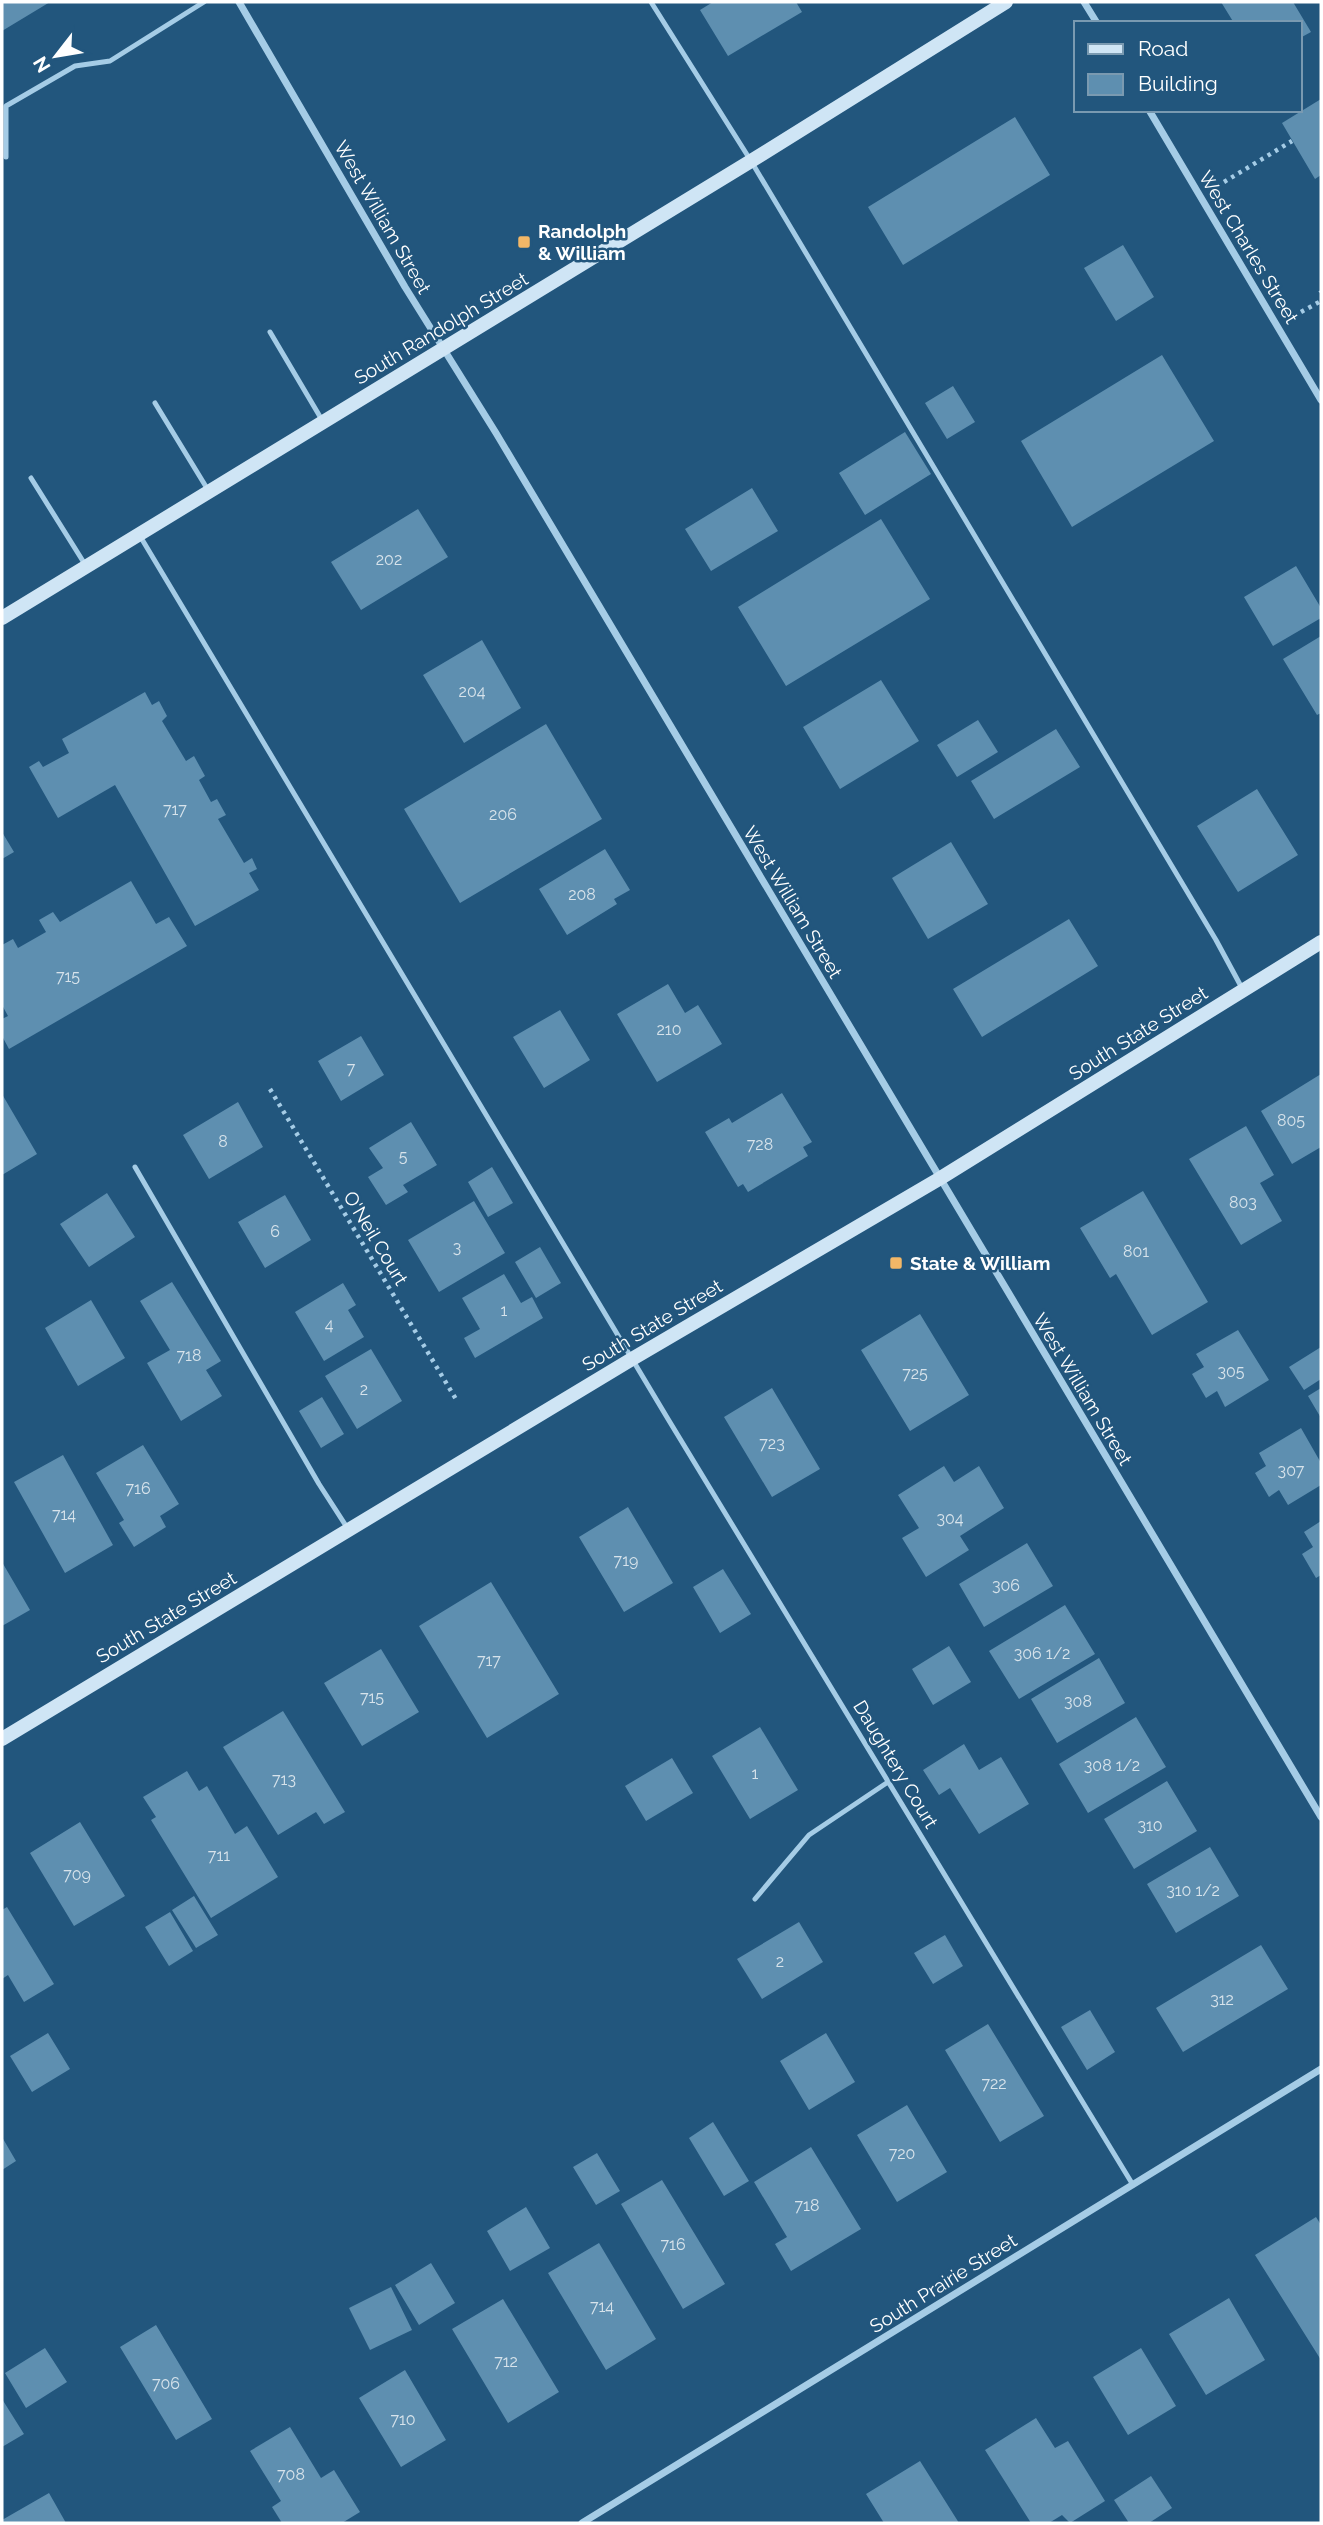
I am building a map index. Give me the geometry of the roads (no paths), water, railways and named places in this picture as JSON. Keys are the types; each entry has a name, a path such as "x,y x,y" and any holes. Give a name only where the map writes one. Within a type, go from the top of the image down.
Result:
{"main road":[{"name":"South Randolph Street","path":"2,618 751,161 1006,2"},
{"name":"South State Street","path":"2,1739 632,1359 939,1179 1321,942"}],"street":[{"name":"West William Street","path":"239,2 1321,1818"},
{"path":"1084,2 1096,21"},
{"name":"West Charles Street","path":"1150,112 1321,400"},
{"name":"South Prairie Street","path":"582,2523 1321,2069"}],"lane":[{"path":"6,157 6,106 75,66 110,61 204,2"},
{"path":"651,2 751,161 1216,940 1243,990"},
{"path":"270,332 323,422"},
{"path":"155,403 209,490"},
{"path":"31,478 86,566"},
{"name":"Daughtery Court","path":"139,534 632,1359 1133,2185"},
{"path":"135,1167 348,1530"},
{"path":"755,1899 809,1835 888,1782"}],"place":[{"name":"Randolph & William","path":"524,242"},
{"name":"State & William","path":"896,1263"}]}
